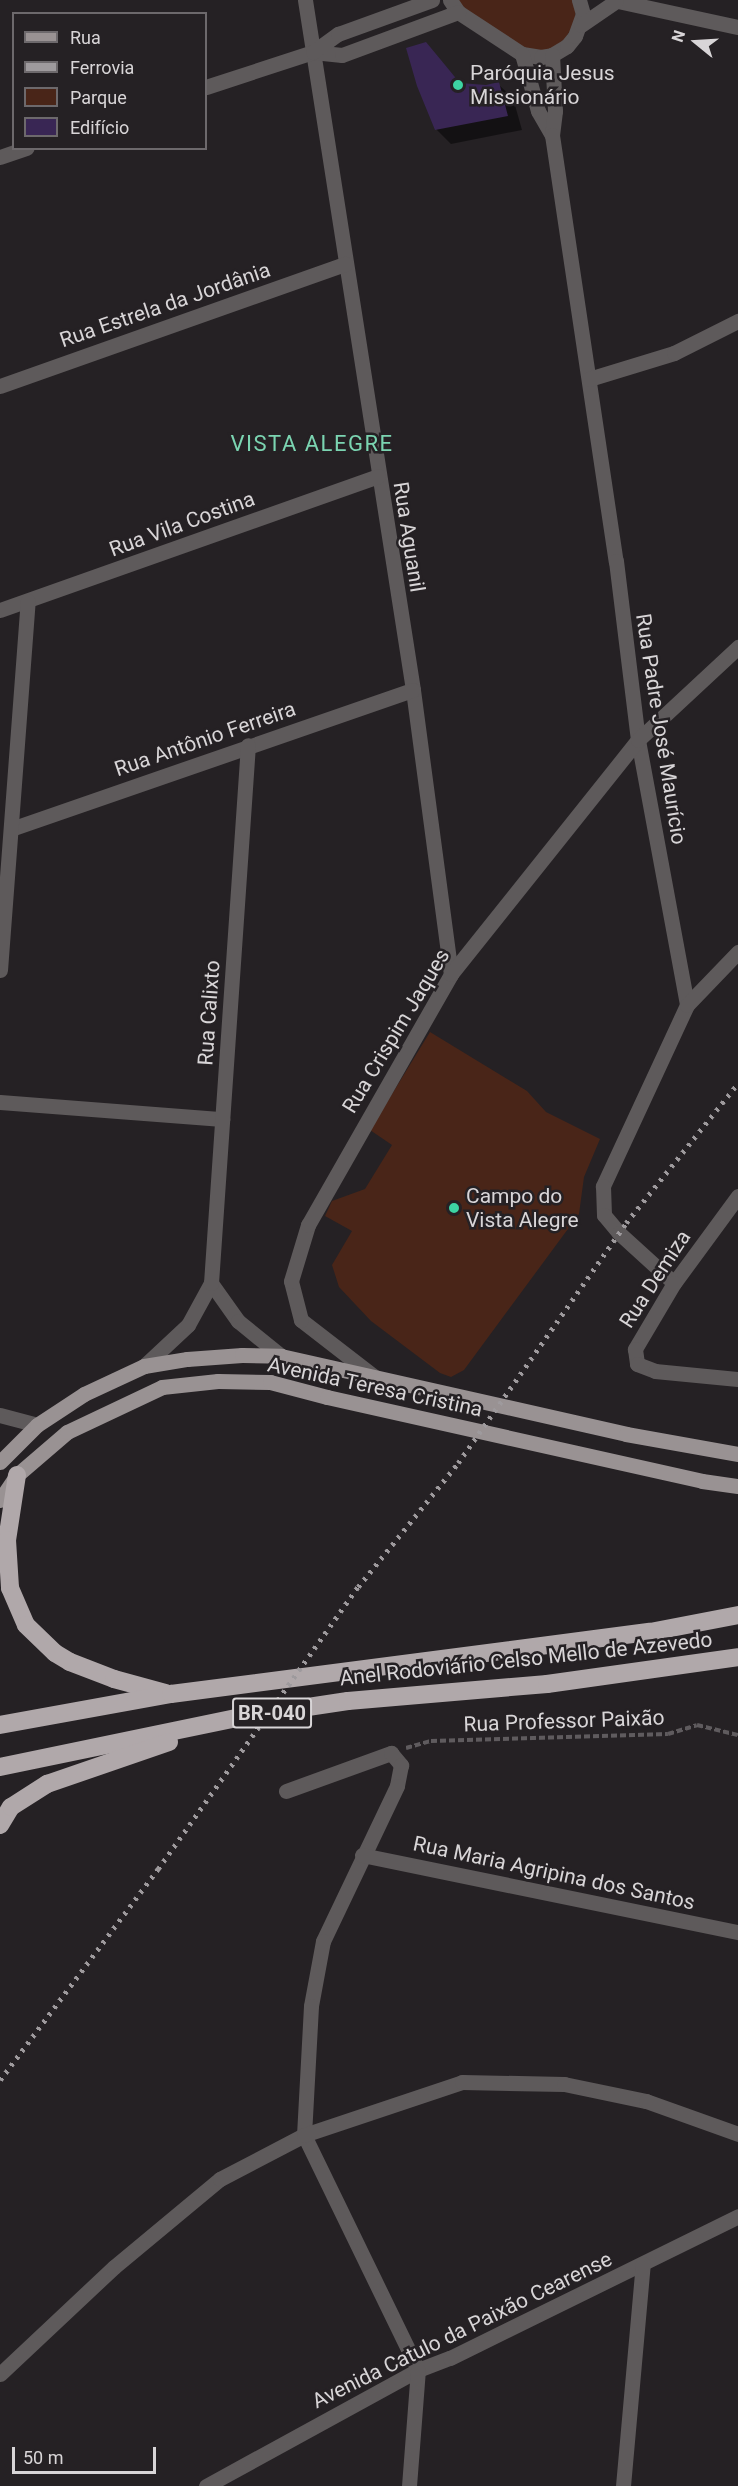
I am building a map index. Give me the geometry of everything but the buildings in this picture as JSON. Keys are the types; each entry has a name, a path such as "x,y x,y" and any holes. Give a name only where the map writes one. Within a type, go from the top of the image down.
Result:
{"highway":[{"path":"16,1475 7,1540 10,1588 26,1625 55,1653 70,1662 114,1679 171,1694"},
{"name":"Anel Rodoviário Celso Mello de Azevedo","path":"0,1725 171,1694 650,1632 738,1615"},
{"name":"Anel Rodoviário Celso Mello de Azevedo","path":"0,1767 242,1717 348,1701 547,1684 738,1657"},
{"path":"0,1825 11,1807 47,1784 242,1717"}],"main road":[{"name":"Avenida Teresa Cristina","path":"0,1462 37,1425 84,1394 144,1366 187,1359 242,1355 281,1356 626,1434 738,1454"},
{"name":"Avenida Teresa Cristina","path":"0,1500 16,1475 67,1432 162,1387 218,1381 270,1382 327,1397 668,1473 738,1486"}],"street":[{"name":"Rua Aguanil","path":"305,0 413,690 450,974"},
{"path":"207,87 313,51 338,34 432,0"},
{"path":"579,0 583,14 581,25"},
{"path":"313,51 342,55 454,6 522,54 541,57 552,55 567,46 581,25 614,1 644,4 738,27"},
{"name":"Rua Padre José Maurício","path":"522,54 538,111 552,135"},
{"name":"Rua Padre José Maurício","path":"552,55 555,111 552,135 616,561 638,740 687,1005"},
{"path":"0,157 20,150"},
{"name":"Rua Estrela da Jordânia","path":"0,386 345,264"},
{"path":"589,379 674,353 738,321"},
{"name":"Rua Vila Costina","path":"0,610 378,476"},
{"path":"0,970 28,601"},
{"name":"Rua Crispim Jaques","path":"376,1378 301,1320 291,1281 308,1225 450,974 638,740 738,647"},
{"name":"Rua Antônio Ferreira","path":"11,829 248,745 413,690"},
{"name":"Rua Calixto","path":"144,1366 188,1324 211,1283 248,745"},
{"path":"674,1283 619,1233 604,1215 603,1186 687,1005 738,952"},
{"path":"0,1102 222,1119"},
{"name":"Rua Demiza","path":"738,1196 674,1283 635,1349 637,1364 655,1371 738,1379"},
{"path":"211,1283 238,1321 281,1356"},
{"path":"0,1415 37,1425"},
{"path":"286,1791 391,1753 401,1765 397,1786 362,1855 323,1941 310,2006 304,2135 418,2370 409,2486"},
{"name":"Rua Maria Agripina dos Santos","path":"362,1855 738,1932"},
{"path":"0,2374 114,2267 220,2179 304,2135 462,2082 564,2084 646,2101 738,2134"},
{"name":"Avenida Catulo da Paixão Cearense","path":"206,2486 418,2370 450,2358 738,2216"},
{"path":"623,2486 643,2264"}],"path":[{"name":"Rua Professor Paixão","path":"391,1753 431,1741 668,1734 697,1725 738,1735"}],"green space":[{"path":"456,0 572,0 576,5 575,23 563,42 540,52 524,48 461,8"},
{"name":"Campo do Vista Alegre","path":"430,1032 527,1091 546,1112 600,1139 584,1177 579,1214 464,1370 451,1377 440,1373 371,1321 339,1287 332,1265 352,1231 325,1216 332,1201 365,1189 392,1145 370,1130"}],"railway":[{"path":"0,2080 158,1869 358,1587 458,1463 626,1223 738,1083"}],"place":[{"name":"Paróquia Jesus Missionário","path":"458,85"},
{"name":"Campo do Vista Alegre","path":"454,1208"}],"district":[{"name":"VISTA ALEGRE","path":"312,444"}]}
